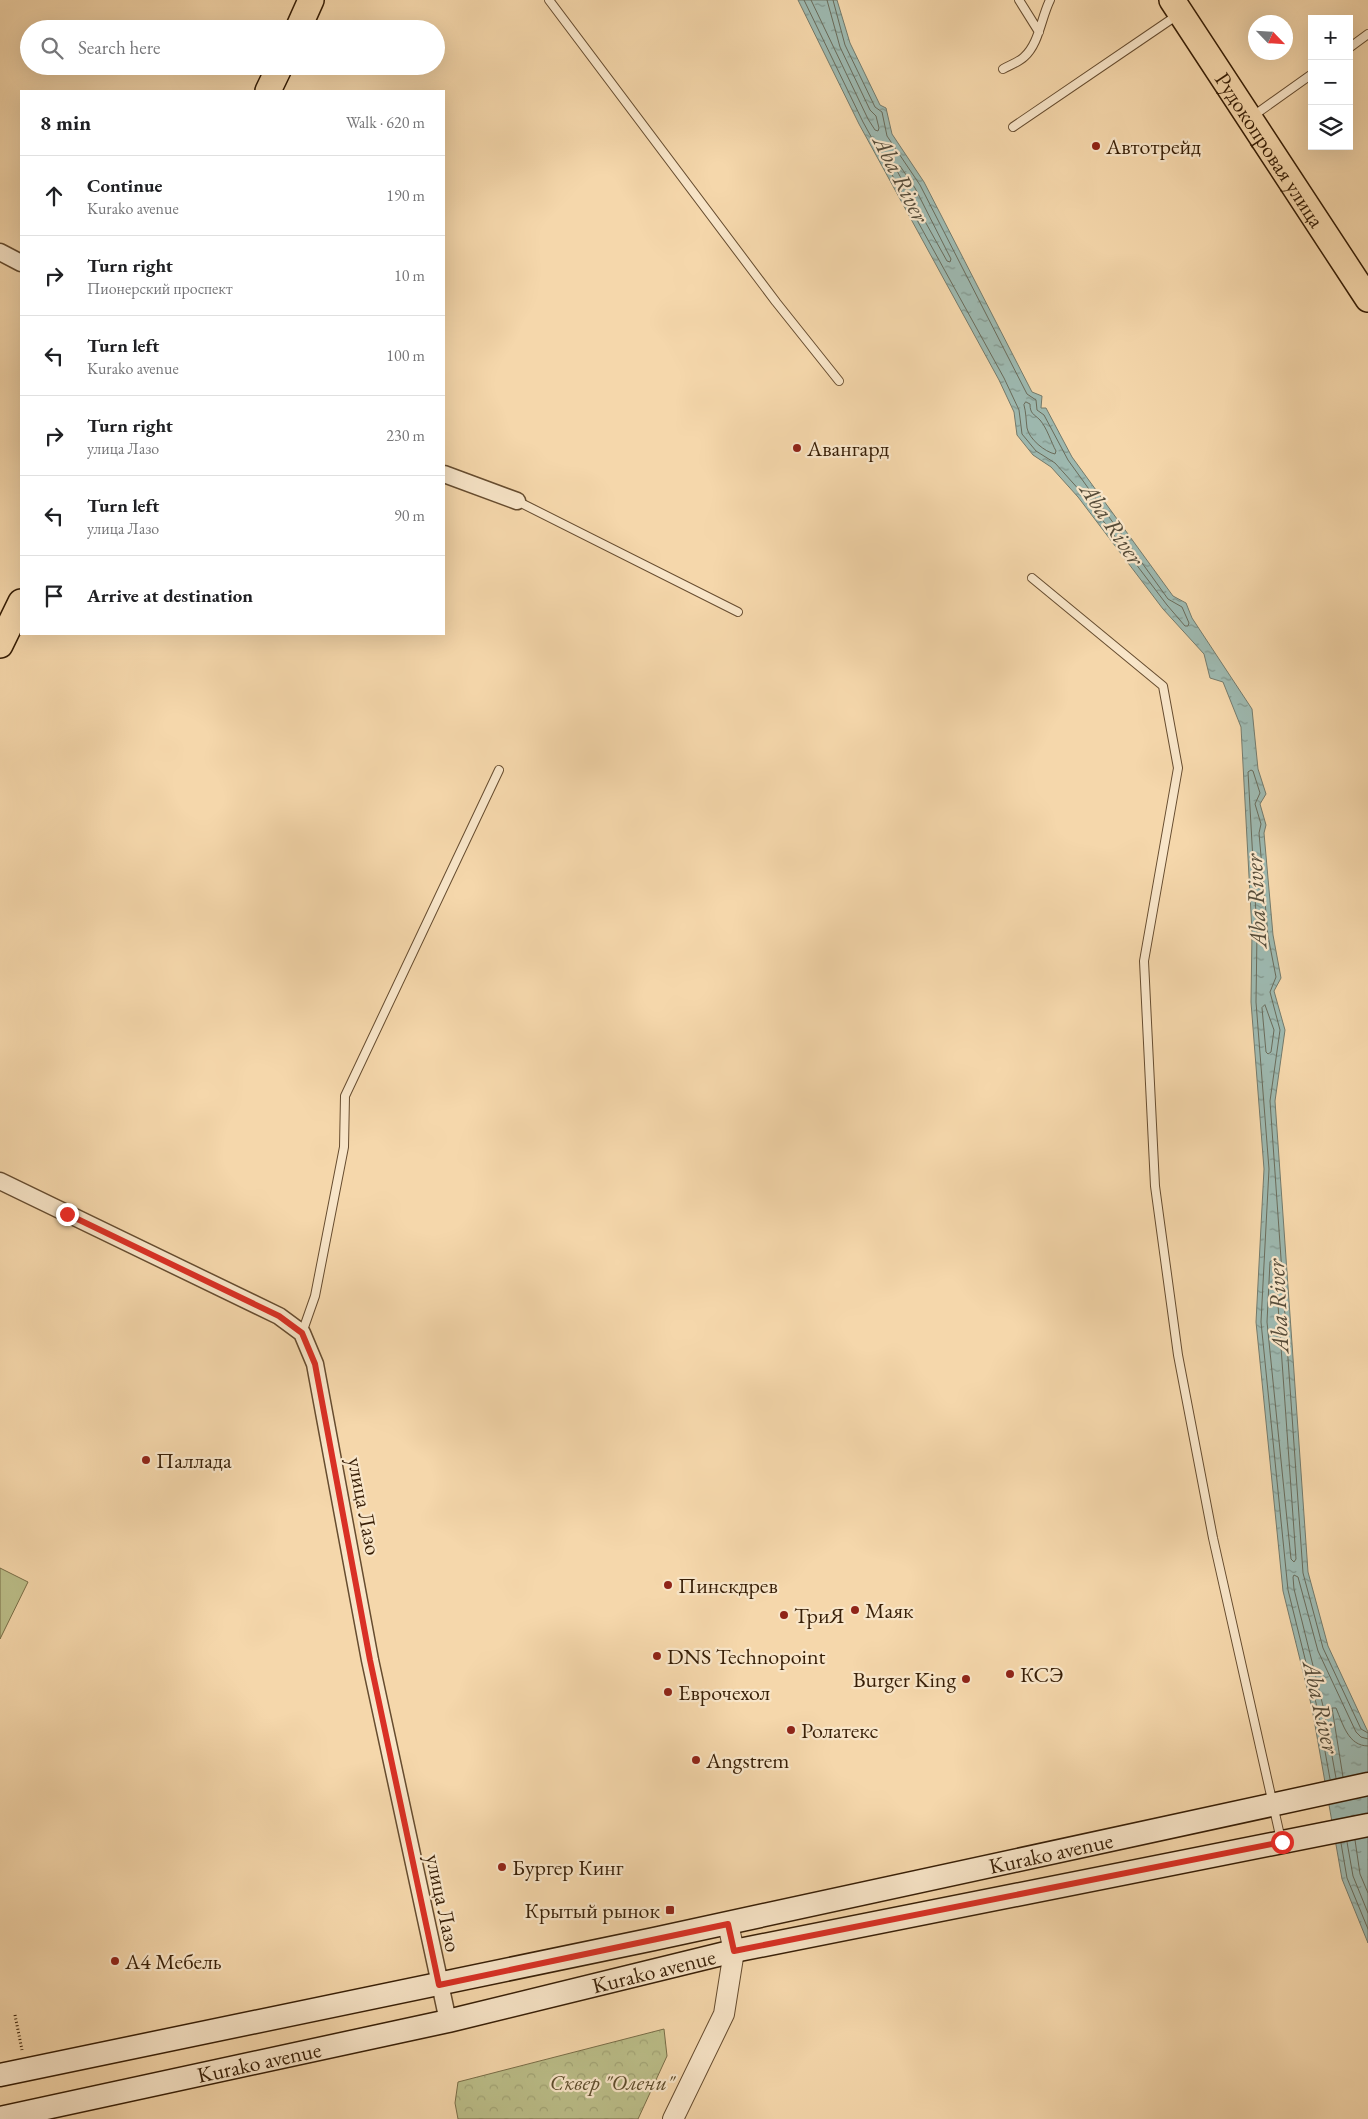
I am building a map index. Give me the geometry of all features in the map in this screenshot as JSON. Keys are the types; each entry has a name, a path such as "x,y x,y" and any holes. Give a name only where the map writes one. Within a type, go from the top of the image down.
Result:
{"main road":[{"name":"Рудокопровая улица","path":"1176,7 1368,299"},
{"path":"268,90 276,75"},
{"path":"0,645 20,604"},
{"name":"Kurako avenue","path":"0,2075 728,1924 1368,1784"},
{"name":"Kurako avenue","path":"0,2118 448,2021 734,1951 1368,1825"}],"street":[{"path":"0,252 20,262"},
{"path":"445,474 517,501"},
{"path":"0,1181 279,1316 302,1333"},
{"name":"улица Лазо","path":"302,1333 315,1364 370,1660 448,2021"},
{"path":"673,2119 724,2014 734,1951 728,1924"}],"lane":[{"path":"549,0 776,302 839,382"},
{"path":"1019,0 1039,32"},
{"path":"1003,69 1023,58 1034,46 1042,16 1050,0"},
{"path":"1012,127 1176,7"},
{"path":"1353,45 1368,34"},
{"path":"1250,119 1308,77"},
{"path":"517,501 738,612"},
{"path":"1032,578 1162,686 1178,768 1144,961 1155,1186 1178,1355 1214,1538 1282,1842"},
{"path":"302,1333 315,1296 344,1147 345,1096 499,770"}],"green space":[{"path":"0,1568 28,1582 0,1639"},
{"name":"Сквер \"Олени\"","path":"664,2029 667,2056 638,2119 458,2119 455,2103 458,2082"}],"water":[{"name":"Aba River","path":"798,0 837,0 850,43 880,105 886,108 892,134 924,182 1032,392 1042,396 1041,408 1046,408 1072,457 1173,596 1186,603 1192,618 1252,709 1258,769 1266,794 1260,804 1266,825 1264,833 1273,935 1281,978 1274,991 1285,1030 1275,1101 1308,1572 1328,1646 1368,1732 1368,1943 1342,1879 1312,1708 1283,1591 1256,1322 1264,1169 1251,1002 1252,932 1241,727 1223,682 1210,678 1204,654 1163,609 1078,497 1051,467 1033,455 1017,435 1014,412 999,380 859,124"}],"place":[{"name":"Автотрейд","path":"1096,146"},
{"name":"Авангард","path":"797,448"},
{"name":"Паллада","path":"146,1460"},
{"name":"Пинскдрев","path":"668,1585"},
{"name":"Маяк","path":"855,1610"},
{"name":"ТриЯ","path":"784,1615"},
{"name":"DNS Technopoint","path":"657,1656"},
{"name":"КСЭ","path":"1010,1674"},
{"name":"Burger King","path":"966,1679"},
{"name":"Еврочехол","path":"668,1692"},
{"name":"Ролатекс","path":"791,1730"},
{"name":"Angstrem","path":"696,1760"},
{"name":"Бургер Кинг","path":"502,1867"},
{"name":"Крытый рынок","path":"670,1910"},
{"name":"А4 Мебель","path":"115,1961"}],"route":[{"path":"67,1214 279,1316 302,1333 315,1364 370,1660 439,1985 728,1924 734,1951 1282,1842"}]}
